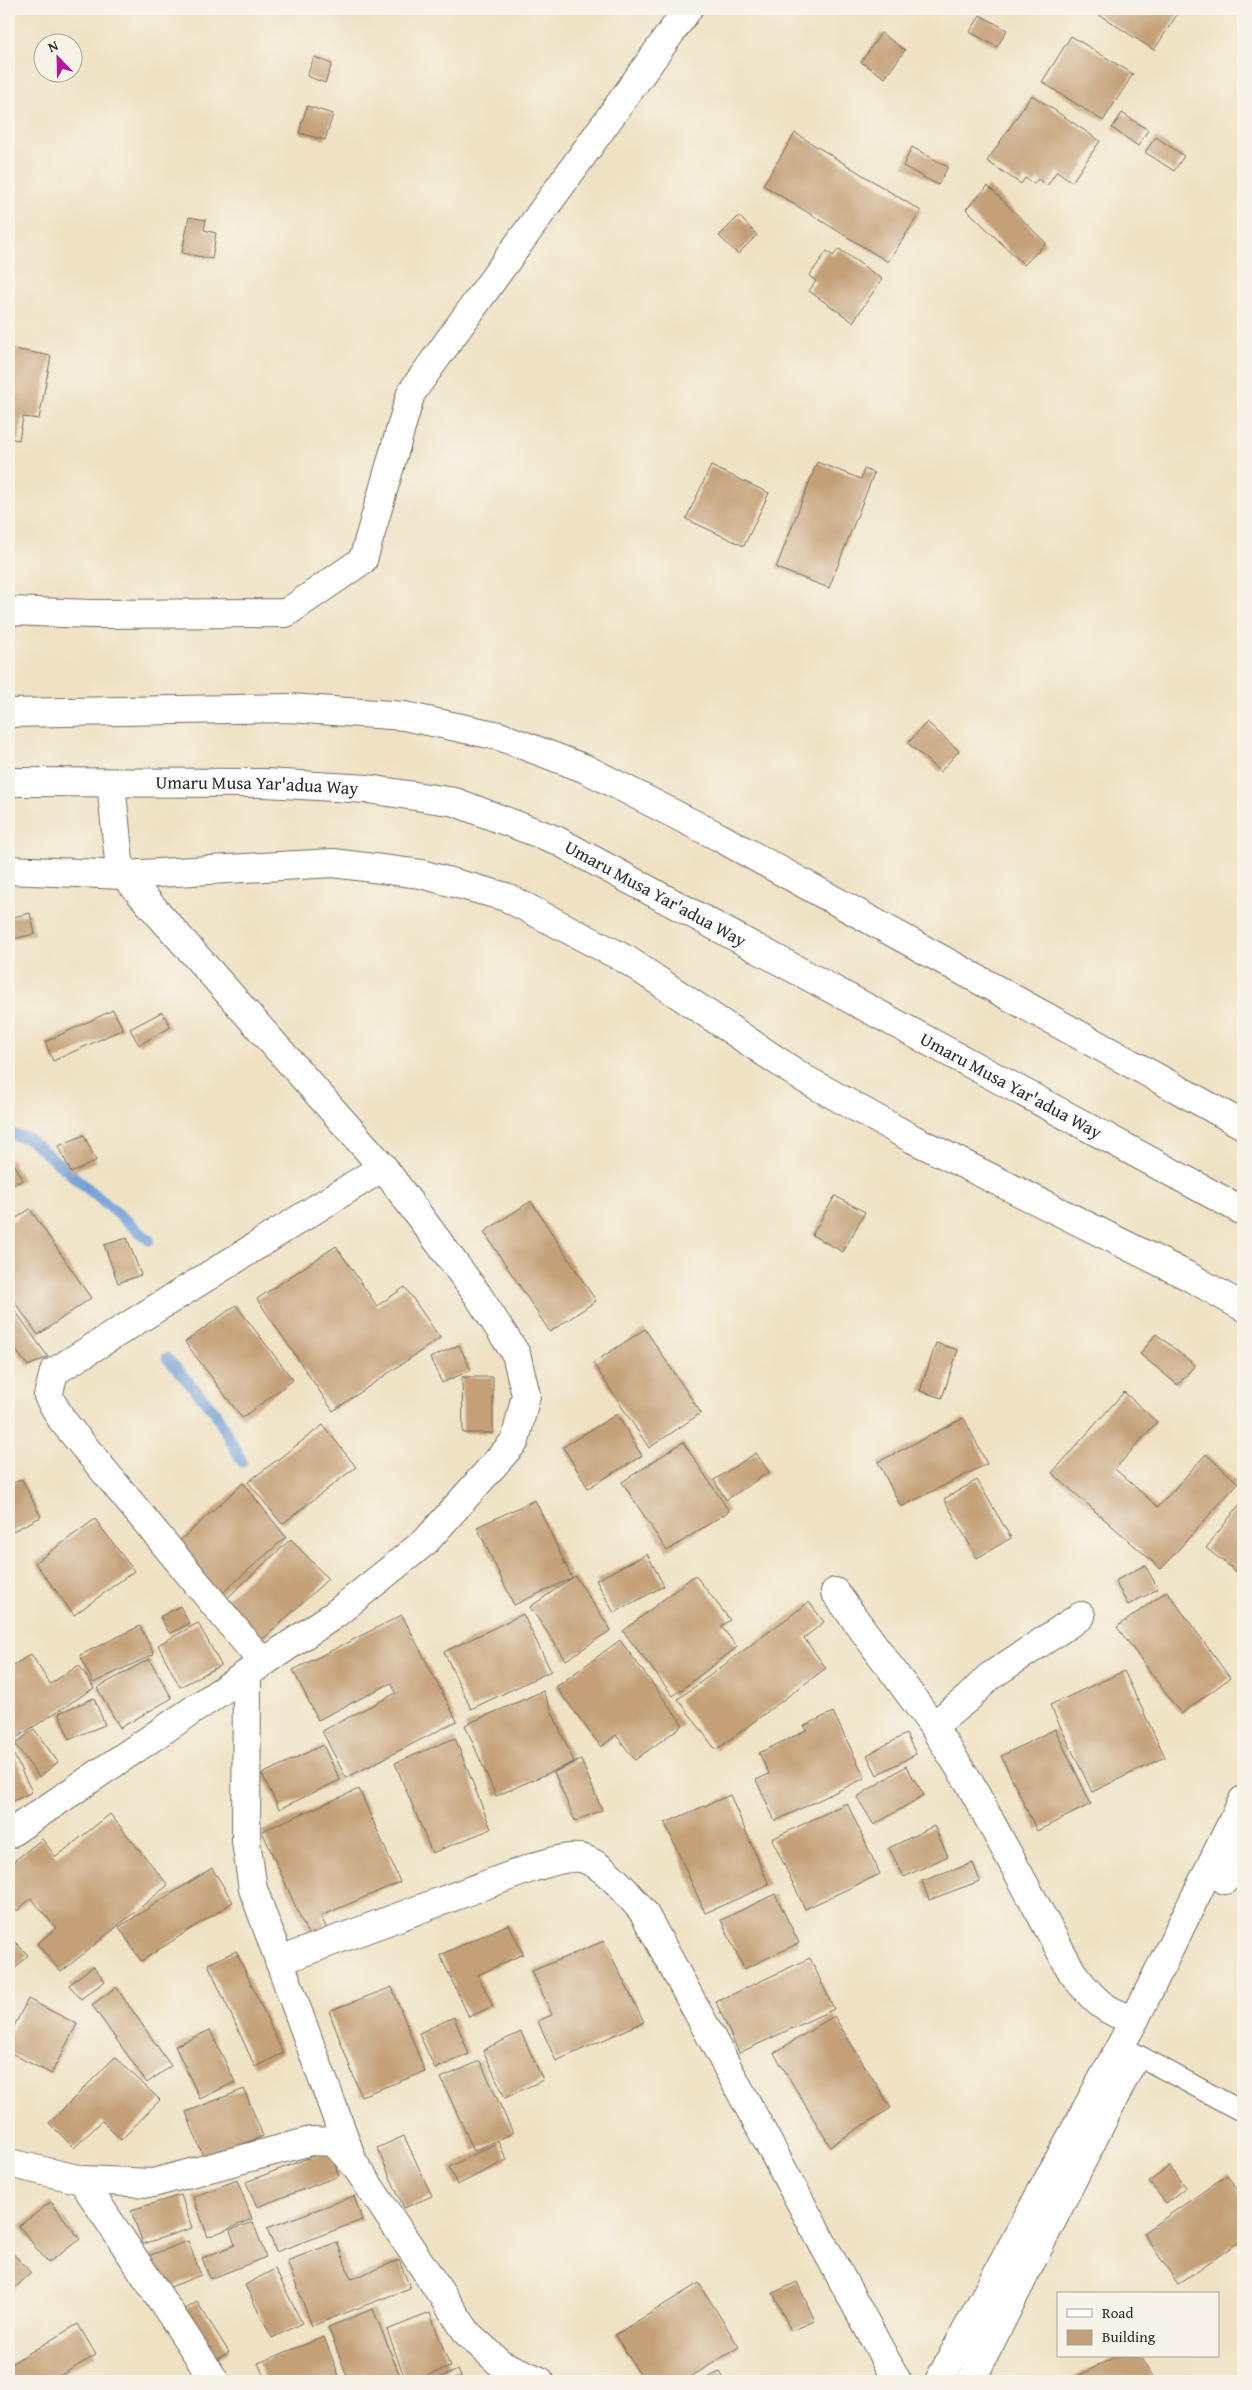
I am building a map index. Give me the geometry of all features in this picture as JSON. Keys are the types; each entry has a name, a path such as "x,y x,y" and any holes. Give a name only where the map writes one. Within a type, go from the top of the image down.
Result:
{"street":[{"path":"9,611 91,614 286,613 363,560 411,393 688,9"},
{"path":"9,713 290,708 404,716 499,736 586,769 719,837 1243,1125"},
{"name":"Umaru Musa Yar'adua Way","path":"9,782 266,783 368,789 455,802 556,840 1243,1211"},
{"path":"9,1834 334,1615 426,1541 515,1441 526,1395 516,1354 477,1294 383,1167 124,875 119,861 111,783"},
{"path":"9,870 124,875 334,863 421,874 506,897 627,960 820,1087 913,1139 1190,1277 1243,1307"},
{"path":"355,2165 253,1889 246,1842 255,1668 62,1420 48,1396 54,1372 383,1167"},
{"path":"835,1592 933,1726 970,1784 1072,1972 1090,1996 1106,2010 1122,2017 1135,2019"},
{"path":"933,1726 968,1698 989,1677 1081,1616"},
{"path":"939,2381 1135,2019 1243,1800"},
{"path":"970,2381 1243,1844"},
{"path":"279,1961 534,1867 564,1859 581,1858 598,1868 620,1883 644,1913 896,2381"},
{"path":"9,2163 82,2180 153,2183 311,2141 334,2142 355,2165 468,2334 501,2364 540,2381"},
{"path":"82,2180 216,2381"}],"lane":[{"path":"1136,2054 1243,2112"}],"building":[{"path":"1090,9 1172,9 1178,13 1154,50"},
{"path":"980,15 1007,30 997,47 970,32"},
{"path":"881,33 905,50 885,78 861,62"},
{"path":"1071,36 1133,74 1103,121 1042,82"},
{"path":"314,57 332,64 325,83 307,76"},
{"path":"1032,95 1100,141 1072,182 1057,171 1047,186 1038,179 1034,184 1025,178 1021,184 987,161"},
{"path":"307,106 333,114 325,140 299,133"},
{"path":"1122,113 1148,130 1138,146 1112,128"},
{"path":"795,133 921,211 888,262 763,185"},
{"path":"1156,137 1184,156 1174,171 1145,152"},
{"path":"912,147 948,167 938,185 903,166"},
{"path":"988,186 1046,243 1024,265 966,209"},
{"path":"739,216 757,235 738,254 719,236"},
{"path":"189,217 206,220 204,230 216,233 212,259 182,253"},
{"path":"839,249 882,279 853,322 809,291 816,281 809,276 827,251 833,256"},
{"path":"9,348 51,356 39,419 23,417 19,440 9,438"},
{"path":"817,462 861,479 864,469 874,473 829,588 776,568"},
{"path":"711,466 769,493 744,546 686,519"},
{"path":"927,722 959,751 940,772 908,743"},
{"path":"30,913 35,934 9,940 9,918"},
{"path":"113,1010 123,1029 53,1061 45,1042"},
{"path":"162,1012 171,1027 139,1045 130,1029"},
{"path":"84,1135 96,1161 71,1173 59,1146"},
{"path":"11,1158 23,1180 9,1187 9,1160"},
{"path":"835,1196 865,1212 843,1252 812,1235"},
{"path":"531,1201 596,1301 550,1332 484,1232"},
{"path":"30,1209 91,1298 38,1335 9,1294 9,1223"},
{"path":"127,1238 141,1275 118,1283 104,1245"},
{"path":"336,1246 377,1306 405,1287 440,1338 333,1411 257,1299"},
{"path":"236,1305 293,1380 242,1418 185,1342"},
{"path":"14,1309 48,1357 28,1366 9,1341 9,1313"},
{"path":"645,1329 701,1413 649,1448 593,1363"},
{"path":"1156,1334 1195,1365 1178,1385 1140,1354"},
{"path":"936,1343 958,1350 942,1398 920,1391"},
{"path":"459,1345 471,1370 442,1383 430,1358"},
{"path":"462,1377 493,1377 493,1433 463,1433"},
{"path":"1124,1392 1157,1422 1115,1469 1158,1507 1206,1454 1238,1483 1161,1569 1052,1473"},
{"path":"617,1414 642,1456 588,1488 563,1447"},
{"path":"964,1418 987,1464 901,1507 878,1462"},
{"path":"323,1425 356,1467 282,1524 248,1482"},
{"path":"683,1442 729,1511 667,1551 622,1482"},
{"path":"756,1453 769,1472 726,1500 714,1480"},
{"path":"22,1479 41,1517 9,1533 9,1485"},
{"path":"977,1480 1011,1538 977,1558 944,1499"},
{"path":"243,1483 286,1537 219,1596 174,1546"},
{"path":"535,1500 572,1578 514,1605 477,1527"},
{"path":"1243,1500 1243,1577 1206,1548"},
{"path":"95,1519 134,1571 74,1615 35,1563"},
{"path":"291,1539 328,1579 260,1642 223,1602"},
{"path":"647,1554 664,1586 614,1613 596,1580"},
{"path":"1145,1565 1158,1589 1128,1605 1115,1581"},
{"path":"695,1575 730,1620 721,1626 737,1647 673,1696 623,1631"},
{"path":"575,1576 611,1630 566,1660 530,1607"},
{"path":"1167,1591 1230,1678 1181,1714 1117,1627"},
{"path":"809,1602 824,1622 804,1638 826,1668 716,1750 678,1699"},
{"path":"180,1606 189,1623 170,1634 160,1617"},
{"path":"523,1614 551,1671 471,1709 444,1652"},
{"path":"402,1615 457,1721 346,1778 322,1731 396,1693 391,1683 318,1720 293,1670"},
{"path":"198,1623 221,1665 180,1687 158,1645"},
{"path":"140,1626 154,1654 93,1683 80,1655"},
{"path":"620,1640 683,1725 635,1760 616,1735 601,1747 556,1687"},
{"path":"31,1654 50,1684 79,1665 94,1688 13,1740 9,1733 9,1668"},
{"path":"149,1659 172,1698 120,1728 97,1688"},
{"path":"1124,1671 1165,1757 1092,1792 1050,1705"},
{"path":"543,1691 574,1762 496,1796 465,1725"},
{"path":"94,1698 105,1725 69,1739 59,1713"},
{"path":"833,1712 865,1778 775,1821 756,1780 769,1774 759,1753 807,1730 804,1726"},
{"path":"34,1729 58,1762 39,1777 15,1744"},
{"path":"1055,1729 1091,1804 1037,1831 1001,1756"},
{"path":"906,1734 916,1754 877,1775 867,1755"},
{"path":"455,1738 491,1829 432,1853 395,1763"},
{"path":"323,1745 340,1780 279,1809 262,1774"},
{"path":"9,1748 32,1792 9,1803"},
{"path":"581,1760 602,1810 575,1821 554,1772"},
{"path":"906,1766 924,1795 874,1825 857,1797"},
{"path":"359,1789 400,1882 321,1916 331,1939 313,1946 262,1831"},
{"path":"730,1795 769,1885 705,1913 665,1823"},
{"path":"847,1803 880,1874 805,1909 772,1839"},
{"path":"110,1814 168,1885 61,1972 37,1944 56,1928 31,1898 17,1911 9,1901 9,1865 42,1839 56,1857"},
{"path":"934,1826 948,1856 904,1877 889,1848"},
{"path":"973,1863 980,1881 929,1900 922,1881"},
{"path":"212,1868 233,1902 141,1961 119,1927"},
{"path":"775,1894 799,1943 744,1969 721,1920"},
{"path":"509,1924 523,1954 478,1975 493,2006 469,2017 440,1955"},
{"path":"9,1936 28,1955 9,1975"},
{"path":"604,1941 644,2022 556,2061 538,2021 552,2015 532,1971"},
{"path":"236,1951 283,2053 255,2067 208,1964"},
{"path":"810,1958 834,2009 739,2053 716,2002"},
{"path":"93,1966 105,1981 81,1999 69,1985"},
{"path":"116,1987 171,2066 147,2083 92,2005"},
{"path":"392,1987 425,2072 361,2096 329,2011"},
{"path":"28,1999 77,2024 51,2074 9,2052 9,2036"},
{"path":"834,2016 891,2108 830,2146 774,2053"},
{"path":"454,2017 469,2054 435,2069 419,2033"},
{"path":"210,2030 235,2082 200,2099 175,2046"},
{"path":"521,2032 543,2080 505,2098 483,2050"},
{"path":"115,2057 160,2100 121,2140 102,2121 74,2148 49,2123"},
{"path":"480,2061 513,2133 474,2151 441,2078"},
{"path":"244,2089 263,2136 204,2159 186,2112"},
{"path":"404,2136 432,2196 404,2208 377,2148"},
{"path":"498,2142 507,2160 457,2185 449,2167"},
{"path":"329,2150 339,2176 257,2207 246,2182"},
{"path":"1169,2166 1186,2187 1166,2203 1149,2182"},
{"path":"1227,2175 1243,2198 1243,2239 1178,2284 1143,2233"},
{"path":"237,2180 252,2219 208,2237 193,2197"},
{"path":"181,2195 192,2228 143,2244 131,2210"},
{"path":"354,2196 362,2220 276,2252 267,2228"},
{"path":"51,2202 80,2239 48,2263 19,2226"},
{"path":"253,2222 266,2257 210,2279 202,2258 235,2245 230,2230"},
{"path":"188,2241 201,2275 160,2291 148,2256"},
{"path":"337,2242 351,2279 399,2260 410,2288 312,2326 287,2261"},
{"path":"9,2249 31,2273 9,2293"},
{"path":"275,2269 302,2323 272,2338 245,2285"},
{"path":"797,2282 815,2321 791,2331 773,2293"},
{"path":"699,2283 739,2347 684,2381 644,2381 615,2335"},
{"path":"197,2302 229,2352 212,2362 181,2312"},
{"path":"373,2309 402,2381 373,2381 371,2376 357,2381 349,2381 328,2327"},
{"path":"430,2313 450,2367 412,2381 406,2381 387,2330"},
{"path":"78,2324 96,2355 51,2381 9,2381 9,2365"},
{"path":"324,2337 341,2381 266,2381 258,2363"},
{"path":"1113,2358 1142,2358 1154,2381 1068,2381"},
{"path":"458,2370 463,2381 432,2381"},
{"path":"720,2372 725,2381 700,2381"}],"waterway":[{"path":"9,1134 28,1138 149,1240"},
{"path":"167,1358 215,1412 242,1462"}]}
